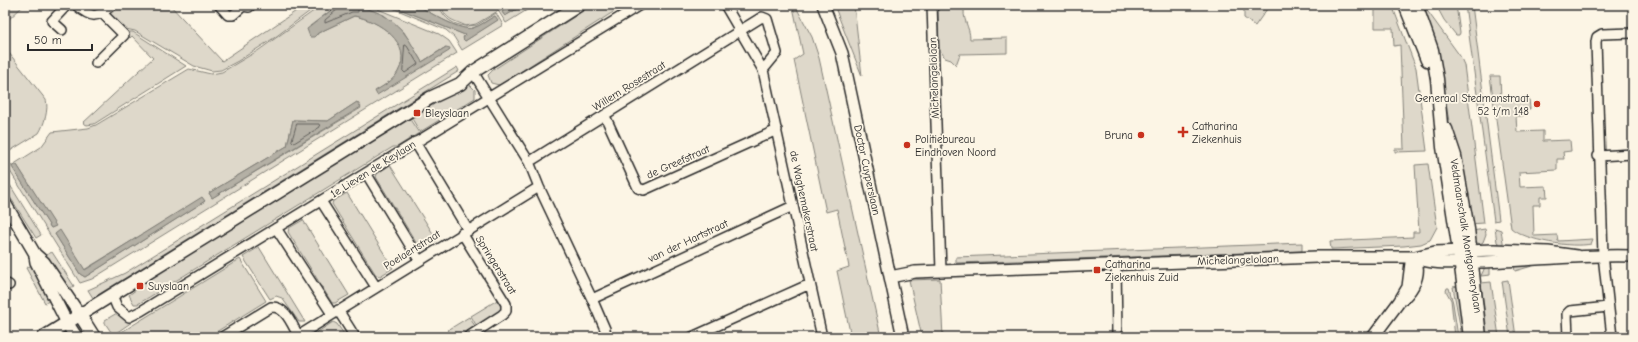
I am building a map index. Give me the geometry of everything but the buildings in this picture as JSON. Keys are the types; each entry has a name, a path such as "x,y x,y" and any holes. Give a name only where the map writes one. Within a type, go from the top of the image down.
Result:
{"main road":[{"path":"44,337 430,98 456,77 473,72 579,5"},
{"name":"Veldmaarschalk Montgomerylaan","path":"1405,5 1428,62 1437,79"},
{"name":"Veldmaarschalk Montgomerylaan","path":"1416,5 1432,50 1441,113 1443,147 1466,257 1480,337"},
{"name":"Veldmaarschalk Montgomerylaan","path":"1466,257 1470,337"},
{"path":"80,315 94,337"},
{"path":"67,323 76,337"}],"street":[{"path":"62,30 52,21 67,5"},
{"path":"76,5 85,13 96,16 112,5"},
{"path":"219,5 228,14 233,14 243,6 249,7 251,5"},
{"name":"1e Lieven de Keylaan","path":"112,295 116,307 129,317 640,5"},
{"name":"de Waghemakerstraat","path":"725,5 763,70 822,337"},
{"name":"Doctor Cuyperslaan","path":"823,5 842,53 903,337"},
{"name":"Michelangelolaan","path":"932,5 941,271"},
{"path":"96,63 124,36 102,13"},
{"path":"741,30 762,18 767,19 777,53 763,70"},
{"name":"Willem Rosestraat","path":"529,162 741,30"},
{"path":"1612,337 1603,255 1598,156 1596,42 1597,37 1602,34 1633,33"},
{"path":"473,72 488,99 529,162 539,187 592,298 605,329 606,337"},
{"name":"de Greefstraat","path":"605,116 638,188 644,190 777,130"},
{"path":"415,142 465,232"},
{"path":"1598,156 1633,154"},
{"path":"366,173 419,260"},
{"name":"Poelaertstraat","path":"299,336 335,312 539,187"},
{"path":"321,201 376,287"},
{"path":"5,203 35,254 44,262 80,315"},
{"name":"van der Hartstraat","path":"592,298 793,206"},
{"path":"276,228 335,312 355,337"},
{"name":"Springerstraat","path":"465,232 506,304 506,311 502,315 468,337"},
{"name":"Michelangelolaan","path":"890,277 915,272 1116,264 1317,257 1415,257 1435,252 1466,257 1514,250 1577,256 1633,256"},
{"path":"35,254 36,262 67,323"},
{"path":"1378,335 1408,287 1411,263 1415,257"},
{"path":"1116,264 1118,337"},
{"path":"692,337 810,284"},
{"path":"222,337 271,307 277,307 283,310 299,336"},
{"path":"1568,337 1566,322 1567,314 1570,311 1608,307"}],"shaded area":[{"path":"5,5 24,5 5,23"},
{"path":"119,5 170,5 222,61 305,5 318,5 274,38 238,61 221,70 212,71 194,66 135,31 121,28 108,14"},
{"path":"322,5 338,5 310,26 317,35 318,33 354,16 373,22 383,28 398,43 402,52 402,61 398,72 391,81 375,92 446,47 422,62 404,32 384,15 357,5 368,5 439,34 449,41 457,53 92,279 80,283 8,168 41,147 52,132 88,128 96,125 189,69 211,74 222,72 259,50","holes":["357,102 361,108 212,198 209,193 287,146 293,120 328,121","17,165 55,226 51,228 13,168","202,198 205,201 85,277 80,274 55,234 60,231 84,270"]},
{"path":"385,5 390,5 465,35 463,37 465,41 497,20 495,16 473,28 461,27 446,21 420,7 420,5 431,5 440,8 450,21 466,26 477,25 496,13 503,25 462,50 454,37 446,30"},
{"path":"441,5 508,5 476,24 466,26 448,17"},
{"path":"510,5 513,5 502,12 505,16 524,5 535,5 506,23 499,12"},
{"path":"592,5 624,5 503,83 499,85 491,83 488,75 493,70"},
{"path":"834,5 854,5 862,76"},
{"path":"938,5 965,5 964,14 970,39 1007,38 1007,53 960,54 956,65 951,60 945,58 939,48"},
{"path":"1375,5 1392,5 1416,68 1427,151 1395,152 1395,149 1404,149 1400,45 1394,46 1393,28 1375,28"},
{"path":"1420,5 1423,5 1460,56 1464,65 1484,223 1470,224 1447,111 1443,79"},
{"path":"1436,5 1456,5 1459,35 1456,35 1444,20"},
{"path":"1465,5 1472,5 1499,220 1494,221"},
{"path":"793,7 796,7 812,37 819,58 881,337 851,337 837,271 849,267 837,209 826,212 794,60 803,54"},
{"path":"1244,9 1267,9 1255,26 1244,18"},
{"path":"124,32 133,32 186,66 94,124 87,125 83,123 153,58 132,36 130,38"},
{"path":"5,48 46,100 47,108 43,126 39,133 5,154 5,144 7,144 5,139 5,119 8,111 5,99"},
{"path":"457,67 459,71 93,298 88,290 125,273"},
{"path":"1490,76 1500,76 1501,99 1529,98 1530,109 1523,109 1523,116 1516,116 1517,132 1543,131 1543,141 1570,140 1571,151 1563,152 1564,159 1557,159 1557,170 1519,172 1520,187 1546,186 1547,197 1540,197 1540,205 1533,205 1534,236 1557,235 1558,241 1593,239 1591,244 1573,245 1538,240 1518,233 1511,228"},
{"path":"469,84 475,90 475,98 420,132 411,117 460,86"},
{"path":"409,118 419,133 397,147 393,147 138,304 134,304 129,295 141,286 140,284"},
{"path":"1428,164 1437,227 1430,240 1421,244 1404,246 1331,249 1330,241 1413,237 1413,232 1419,232 1415,165"},
{"path":"390,165 437,240 423,249 420,249 376,177 377,174"},
{"path":"10,185 41,235 36,238 5,189"},
{"path":"347,193 393,268 380,276 376,275 332,204 333,201"},
{"path":"303,220 349,295 335,303 332,303 288,232 289,228"},
{"path":"1495,228 1501,230 1504,248 1497,242"},
{"path":"1485,229 1486,234 1483,242 1480,244 1476,242 1473,239 1472,231"},
{"path":"1302,243 1302,251 956,263 956,257"},
{"path":"259,247 305,322 299,322 282,298 276,296 270,299 243,257"},
{"path":"52,252 74,286 68,289 46,255"},
{"path":"240,259 266,301 208,337 118,337 120,333"},
{"path":"1539,264 1515,271 1514,266"},
{"path":"32,265 51,300 45,303 26,268"},
{"path":"1490,266 1490,275 1481,276 1485,267"},
{"path":"940,279 943,337 922,337 909,280"},
{"path":"1508,280 1516,337 1510,337 1502,281"},
{"path":"1491,282 1499,337 1486,337 1481,283"},
{"path":"1458,286 1465,337 1462,337 1453,287"},
{"path":"1447,288 1449,288 1453,303 1458,337 1455,337 1451,300 1446,291"},
{"path":"499,299 502,303 502,310 476,325 471,316"},
{"path":"117,313 122,318 131,320 132,322 113,335 105,323 105,320"},
{"path":"469,317 475,326 458,337 452,337 448,330"},
{"path":"333,322 337,324 346,337 310,337"}],"water":[{"path":"338,5 365,8 390,20 407,36 422,62 446,47 450,48 449,51 377,95 375,91 391,81 398,72 402,61 401,52 391,35 383,28 373,22 354,16 318,33 314,37 310,37 307,29"},
{"path":"390,5 420,5 420,7 454,25 468,28 478,26 495,16 498,20 465,41 463,39 465,35"},
{"path":"513,5 524,5 505,16 502,12"},
{"path":"357,102 361,107 212,198 209,193 287,146 293,120 328,121"},
{"path":"17,165 56,226 51,228 12,167"},
{"path":"202,197 205,201 85,277 80,274 55,234 60,230 85,270"}],"place":[{"name":"Generaal Stedmanstraat 52 t/m 148","path":"1537,104"},
{"name":"Bleyslaan","path":"417,113"},
{"name":"Catharina Ziekenhuis","path":"1183,132"},
{"name":"Bruna","path":"1141,135"},
{"name":"Politiebureau Eindhoven Noord","path":"907,145"},
{"name":"Catharina Ziekenhuis Zuid","path":"1097,270"},
{"name":"Suyslaan","path":"140,286"}]}
